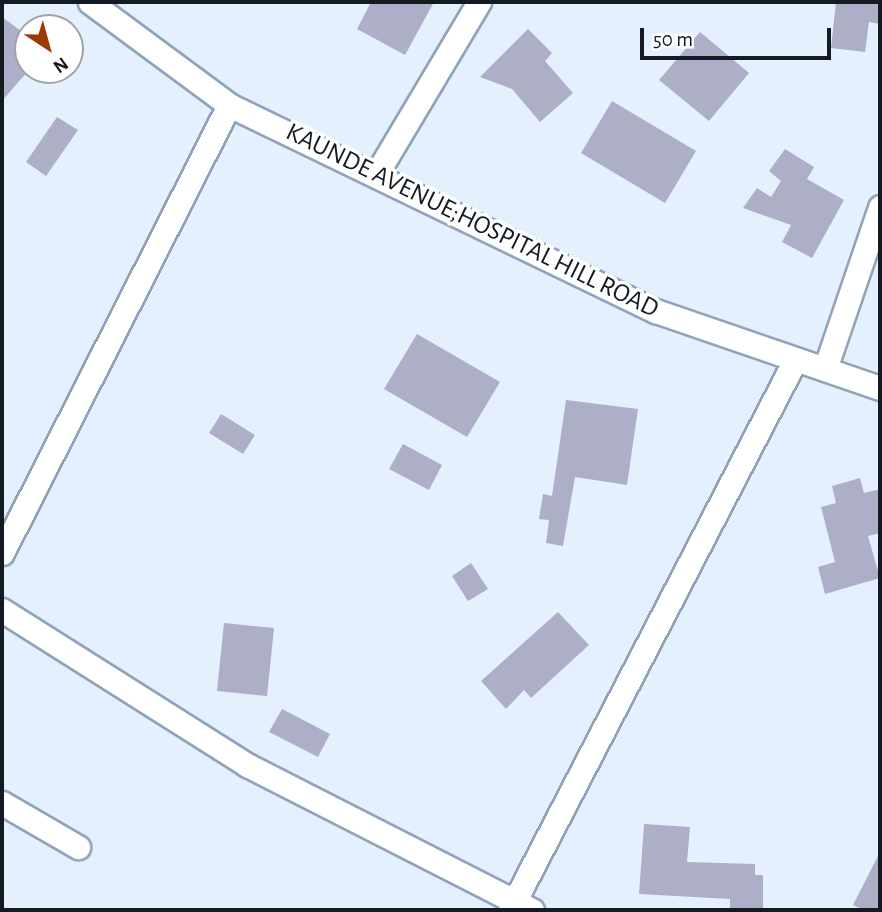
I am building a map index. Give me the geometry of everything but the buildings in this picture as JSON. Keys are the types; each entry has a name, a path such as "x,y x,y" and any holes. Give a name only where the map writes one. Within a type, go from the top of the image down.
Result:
{"street":[{"name":"KAUNDE AVENUE;HOSPITAL HILL ROAD","path":"90,2 229,105 377,173 656,310 794,362 825,369 880,388"},
{"path":"377,173 479,2"},
{"path":"2,553 229,105"},
{"path":"825,369 880,207"},
{"path":"2,610 247,765 518,908 794,362"},
{"path":"2,803 78,847"}]}
